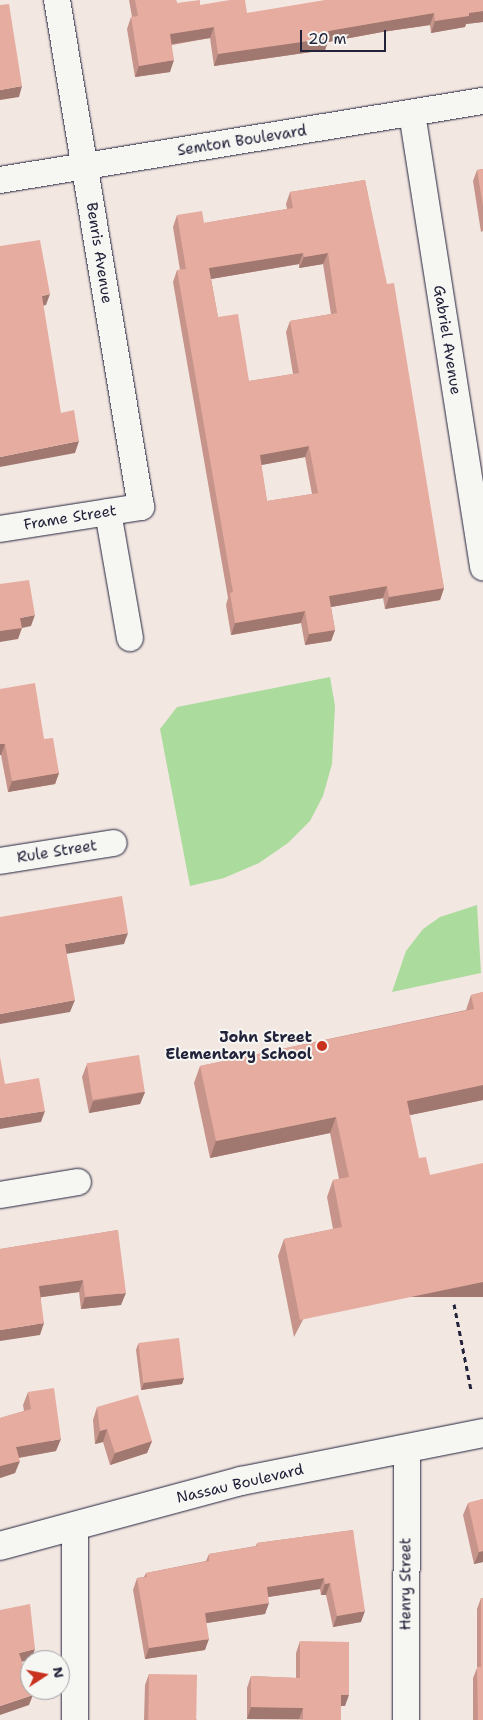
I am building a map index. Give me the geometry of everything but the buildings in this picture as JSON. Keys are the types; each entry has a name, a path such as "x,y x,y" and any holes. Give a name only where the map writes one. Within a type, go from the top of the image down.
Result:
{"main road":[{"name":"Nassau Boulevard","path":"0,1546 241,1482 483,1433"}],"street":[{"name":"Benris Avenue","path":"57,0 141,507"},
{"name":"Semton Boulevard","path":"0,180 483,101"},
{"name":"Gabriel Avenue","path":"412,113 483,567"},
{"name":"Frame Street","path":"0,529 141,507"},
{"path":"108,512 130,638"},
{"name":"Rule Street","path":"0,861 114,843"},
{"path":"0,1195 78,1182"},
{"name":"Henry Street","path":"406,1720 407,1448"},
{"path":"74,1527 74,1720"}],"path":[{"path":"454,1304 471,1390"}],"green space":[{"path":"330,677 335,706 332,764 323,796 310,821 288,843 259,863 224,878 190,886 160,729 177,707"},
{"path":"477,905 481,973 392,992 406,951 423,929 440,917"}],"place":[{"name":"John Street Elementary School","path":"322,1046"}]}
